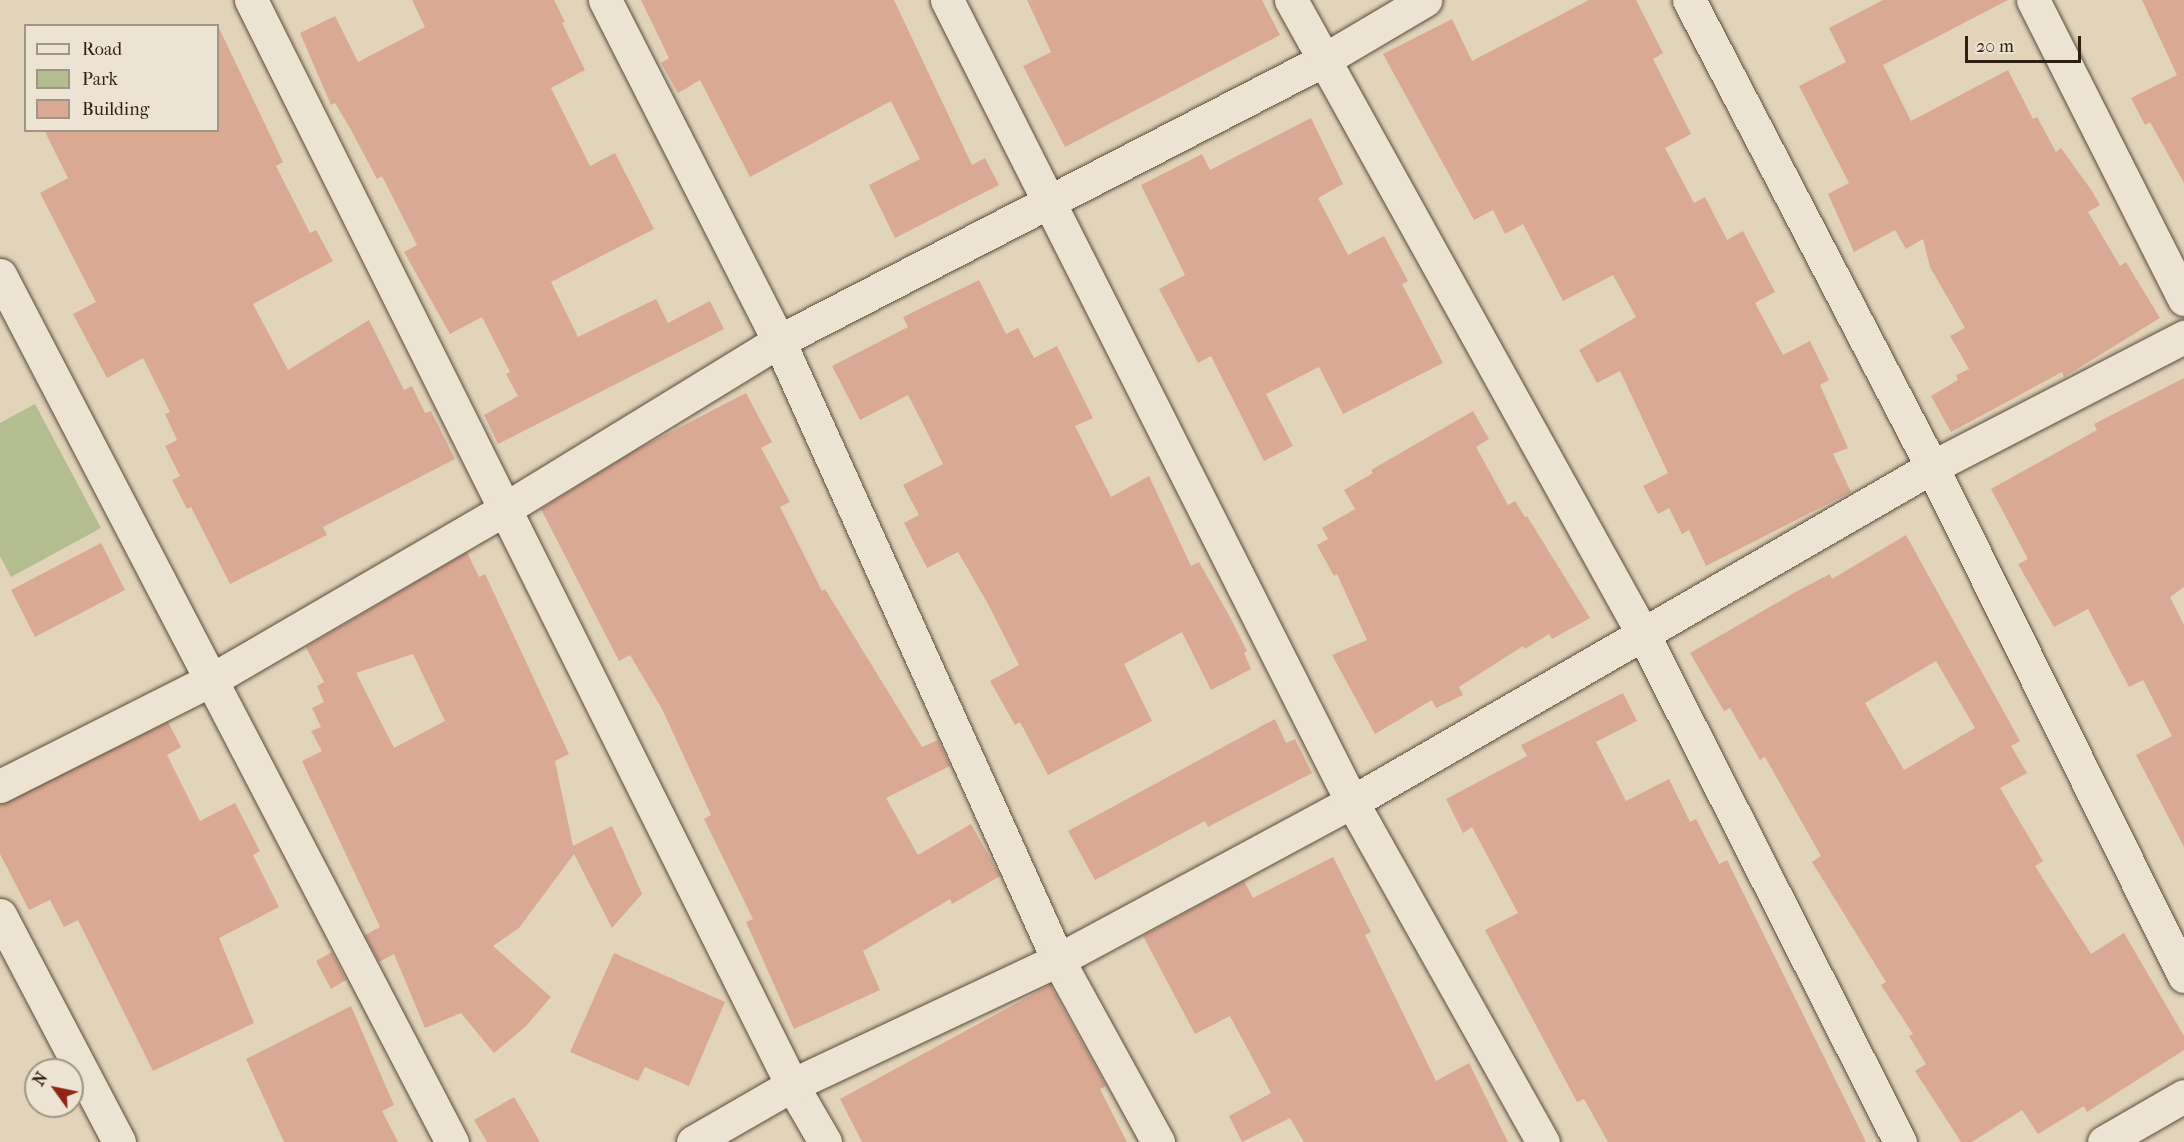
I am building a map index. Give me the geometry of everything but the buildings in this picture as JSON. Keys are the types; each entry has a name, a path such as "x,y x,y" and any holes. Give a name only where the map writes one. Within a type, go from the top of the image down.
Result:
{"street":[{"path":"251,0 503,510 792,1085 825,1142"},
{"path":"605,0 779,340 1058,960 1158,1142"},
{"path":"947,0 1046,202 1352,802 1543,1142"},
{"path":"1291,0 1322,61 1644,636 1900,1142"},
{"path":"0,786 213,679 503,510 779,340 1322,61 1425,0"},
{"path":"1689,0 1932,467 2184,976"},
{"path":"2033,0 2184,299"},
{"path":"0,275 213,679 452,1142"},
{"path":"693,1142 792,1085 1058,960 1352,802 1644,636 1932,467 2184,338"},
{"path":"0,915 119,1142"},
{"path":"2104,1142 2184,1096"}],"green space":[{"path":"35,404 101,528 11,577 0,556 0,423"}]}
